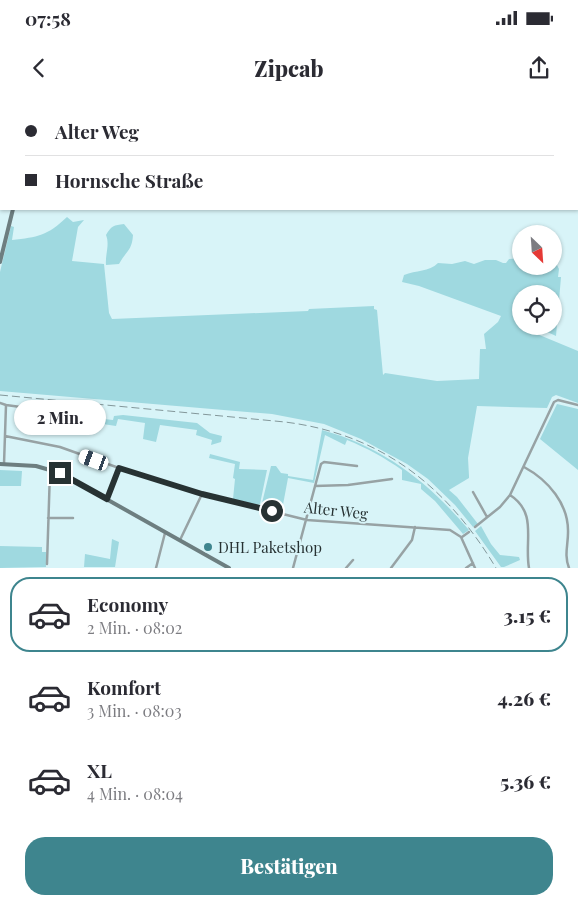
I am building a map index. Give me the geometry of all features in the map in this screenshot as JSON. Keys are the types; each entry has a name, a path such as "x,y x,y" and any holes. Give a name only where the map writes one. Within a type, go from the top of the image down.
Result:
{"main road":[{"path":"0,262 13,210"},
{"path":"2,464 51,469 229,568"}],"street":[{"path":"475,528 500,507 510,495 554,402 558,400 578,405"},
{"path":"0,403 28,408"},
{"path":"2,464 6,405"},
{"name":"Alter Weg","path":"5,436 60,447 202,494 307,520 446,529 462,537"},
{"path":"293,568 322,463 357,466"},
{"path":"524,467 544,481 564,509 568,523 566,555 569,568"},
{"path":"107,499 119,468"},
{"path":"47,564 51,469"},
{"path":"315,486 348,485 392,479"},
{"path":"474,492 487,518"},
{"path":"180,540 202,494"},
{"path":"510,495 520,504 528,523 529,568"},
{"path":"48,518 73,518"},
{"path":"391,568 412,540 415,527"},
{"path":"156,568 166,532"},
{"path":"469,532 462,537 475,568"},
{"path":"346,568 353,560"},
{"path":"466,568 473,563"}],"shaded area":[{"path":"67,217 73,222 84,220 78,227 72,261 104,264 109,313 112,319 308,311 309,309 374,306 374,309 377,310 383,375 385,373 437,381 479,379 480,349 486,349 484,334 498,322 501,316 419,286 402,282 404,275 426,269 438,263 452,264 465,261 474,264 485,260 496,260 506,263 509,259 512,259 512,275 558,275 558,277 561,277 560,285 512,285 512,335 539,335 578,351 578,403 556,395 552,397 547,408 477,406 468,458 469,478 449,490 457,497 478,524 473,527 455,505 428,479 407,464 361,439 324,424 272,414 0,391 0,272 11,226 14,227 12,240 29,238 54,228"},
{"path":"124,224 133,235 130,248 119,264 106,265 108,242 106,235 113,226"},
{"path":"557,404 578,409 578,470 540,439"},
{"path":"56,414 113,420 114,416 123,415 197,423 210,433 222,436 221,442 211,445 212,440 196,435 197,430 160,425 156,442 143,439 145,423 118,419 116,426 56,417"},
{"path":"322,430 365,446 403,468 437,497 469,530 463,534 435,501 421,489 421,484 402,480 402,470 396,466 376,453 354,443 347,440 345,445 325,435 314,483 288,478 282,510 263,507 262,503 271,466 276,466 281,473 288,474 288,476 313,480"},
{"path":"210,454 240,462 239,469 267,470 260,504 257,505 233,499 235,464 209,458"},
{"path":"0,470 22,471 21,486 0,486"},
{"path":"481,526 500,555 519,557 520,560 501,567 475,531"},
{"path":"112,539 119,542 115,567 84,567 85,554 110,559"},
{"path":"0,546 42,547 42,552 46,552 46,567 0,568"}],"railway":[{"path":"0,395 285,422 320,428 352,438 381,452 408,469 433,489 456,512 496,568"}],"place":[{"name":"DHL Paketshop","path":"208,547"}],"route":[{"path":"60,473 107,499 119,468 202,494 272,511"}]}
